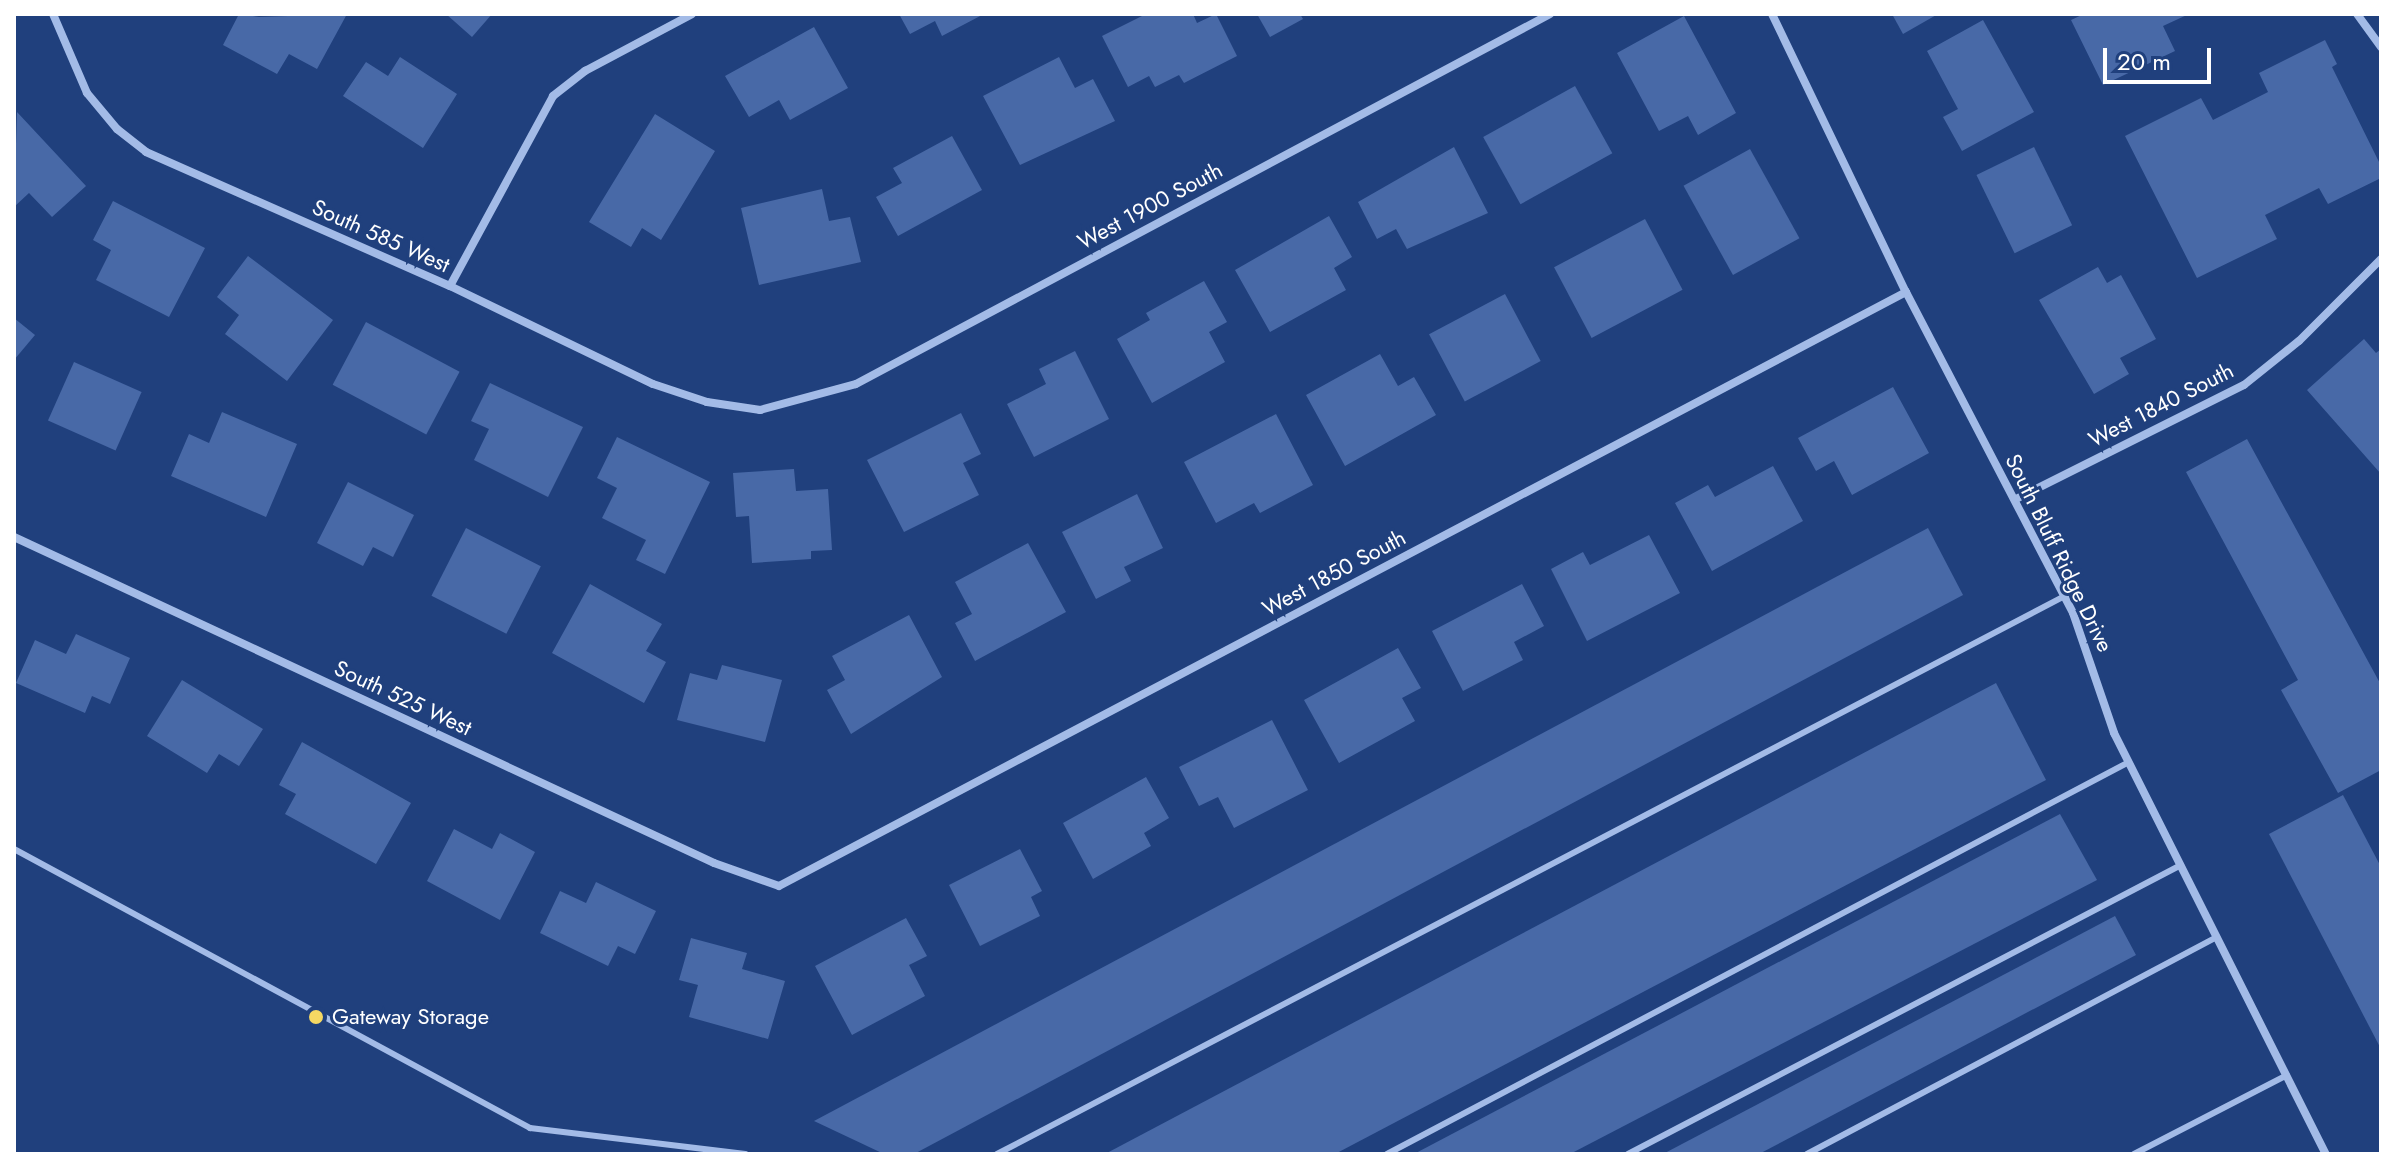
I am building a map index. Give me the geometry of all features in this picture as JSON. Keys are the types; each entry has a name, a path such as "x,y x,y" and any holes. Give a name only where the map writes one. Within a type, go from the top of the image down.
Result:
{"street":[{"name":"South 585 West","path":"53,14 87,93 117,129 146,152 450,286 653,384 707,402 760,410"},
{"path":"450,286 553,96 585,71 692,14"},
{"name":"West 1900 South","path":"760,410 856,384 1550,14"},
{"name":"South Bluff Ridge Drive","path":"1772,14 1906,292 2065,596 2129,762 2326,1154"},
{"path":"2357,14 2381,47"},
{"name":"West 1840 South","path":"2016,499 2244,385 2299,341 2381,259"},
{"name":"West 1850 South","path":"779,886 1906,292"},
{"name":"South 525 West","path":"14,537 714,863 779,886"}],"lane":[{"path":"997,1154 2065,596"},
{"path":"1387,1154 2129,762"},
{"path":"14,849 530,1128 745,1154"},
{"path":"1628,1154 2181,865"},
{"path":"1807,1154 2217,937"},
{"path":"2134,1154 2287,1075"}],"building":[{"path":"239,14 259,17 347,14 317,69 289,54 277,74 223,45"},
{"path":"446,14 492,14 472,37"},
{"path":"899,14 984,14 942,36 935,21 910,34"},
{"path":"1146,14 1193,14 1197,23 1216,14 1237,56 1184,83 1179,75 1155,87 1149,76 1128,87 1102,36"},
{"path":"1257,14 1300,14 1303,19 1270,37"},
{"path":"1892,14 1938,14 1903,34"},
{"path":"2084,14 2189,14 2163,26 2175,51 2103,85 2071,20"},
{"path":"1684,16 1736,113 1698,135 1688,116 1659,131 1617,53"},
{"path":"1983,20 2034,112 1962,151 1943,117 1958,109 1927,51"},
{"path":"814,27 848,88 790,120 779,100 749,117 725,76"},
{"path":"2325,40 2337,64 2332,67 2381,166 2381,178 2328,204 2319,188 2265,215 2277,239 2197,278 2125,136 2201,98 2213,120 2268,92 2259,73"},
{"path":"400,57 457,94 423,148 343,96 366,62 388,76"},
{"path":"1059,57 1075,88 1093,79 1115,121 1020,165 983,96"},
{"path":"1575,86 1612,153 1520,204 1483,137"},
{"path":"17,112 86,186 52,217 29,193 14,207"},
{"path":"655,114 715,151 661,240 642,228 631,247 589,222"},
{"path":"952,136 982,190 898,236 876,197 902,183 893,168"},
{"path":"1454,147 1488,213 1407,249 1396,229 1377,239 1358,202"},
{"path":"2034,147 2072,225 2015,253 1976,175"},
{"path":"1750,149 1799,238 1733,275 1684,186"},
{"path":"822,189 829,221 850,217 861,262 759,285 741,208"},
{"path":"113,201 205,248 169,317 96,280 111,250 93,240"},
{"path":"1329,216 1352,257 1334,268 1346,290 1270,332 1235,270"},
{"path":"1645,219 1683,290 1592,338 1554,267"},
{"path":"248,256 333,320 287,381 225,334 239,315 217,297"},
{"path":"2098,267 2107,283 2121,275 2156,339 2120,358 2129,374 2094,394 2039,300"},
{"path":"1204,281 1227,322 1209,332 1225,362 1152,403 1117,339 1150,320 1146,313"},
{"path":"1505,294 1541,361 1465,401 1429,334"},
{"path":"14,318 35,335 14,360"},
{"path":"366,322 460,372 426,434 333,385"},
{"path":"2364,339 2376,353 2381,349 2381,474 2307,390"},
{"path":"1075,351 1109,419 1034,457 1007,404 1046,384 1039,369"},
{"path":"1380,354 1398,386 1414,377 1436,415 1345,466 1306,395"},
{"path":"74,362 142,392 116,451 48,420"},
{"path":"490,383 583,427 548,497 474,460 489,429 471,421"},
{"path":"1893,387 1929,453 1852,495 1834,461 1816,471 1798,438"},
{"path":"222,412 297,444 266,517 171,476 189,434 209,443"},
{"path":"961,413 981,454 963,463 979,495 904,532 867,460"},
{"path":"1276,414 1313,485 1260,513 1254,503 1216,523 1184,462"},
{"path":"617,437 710,482 665,574 636,560 646,540 602,518 617,488 597,478"},
{"path":"2247,439 2381,685 2381,770 2338,793 2281,690 2298,680 2186,472"},
{"path":"1773,466 1803,521 1712,571 1675,503 1708,485 1715,497"},
{"path":"794,469 796,491 828,489 832,550 811,551 811,559 752,563 749,516 736,517 733,473"},
{"path":"348,482 414,515 393,557 373,547 363,566 317,543"},
{"path":"1137,494 1163,548 1124,567 1131,581 1096,599 1062,532"},
{"path":"466,528 541,566 506,634 431,596"},
{"path":"1928,528 1963,595 914,1154 884,1154 814,1121"},
{"path":"1649,535 1680,593 1587,641 1551,569 1583,552 1590,565"},
{"path":"1028,543 1066,612 975,661 955,623 972,614 955,582"},
{"path":"590,584 662,624 646,651 666,662 644,703 552,653"},
{"path":"1522,584 1544,626 1514,642 1523,660 1463,691 1432,631"},
{"path":"909,615 942,677 851,734 827,690 845,680 832,656"},
{"path":"76,634 130,658 110,704 92,696 85,713 16,683 35,640 66,654"},
{"path":"1398,648 1421,688 1402,698 1415,721 1339,763 1304,700"},
{"path":"722,665 782,680 765,742 677,720 690,673 717,680"},
{"path":"182,680 263,729 239,766 219,754 207,773 147,736"},
{"path":"1996,683 2046,780 1335,1154 1105,1154"},
{"path":"1272,720 1308,790 1234,828 1218,797 1199,806 1179,767"},
{"path":"302,742 411,803 376,864 285,814 296,794 279,785"},
{"path":"1146,777 1169,818 1144,833 1151,846 1093,879 1063,823"},
{"path":"2343,795 2381,867 2381,1049 2269,834"},
{"path":"2060,814 2097,880 1570,1154 1414,1154"},
{"path":"454,829 492,849 500,833 535,852 500,920 427,881"},
{"path":"1020,849 1042,891 1031,897 1040,916 980,946 949,885"},
{"path":"596,882 656,911 635,954 618,946 608,966 540,933 560,891 586,903"},
{"path":"2115,916 2136,955 1759,1154 1663,1154"},
{"path":"906,918 927,956 909,965 925,996 852,1035 815,966"},
{"path":"691,938 747,953 742,969 785,981 768,1039 689,1017 698,985 679,980"}],"place":[{"name":"Gateway Storage","path":"316,1017"}]}
